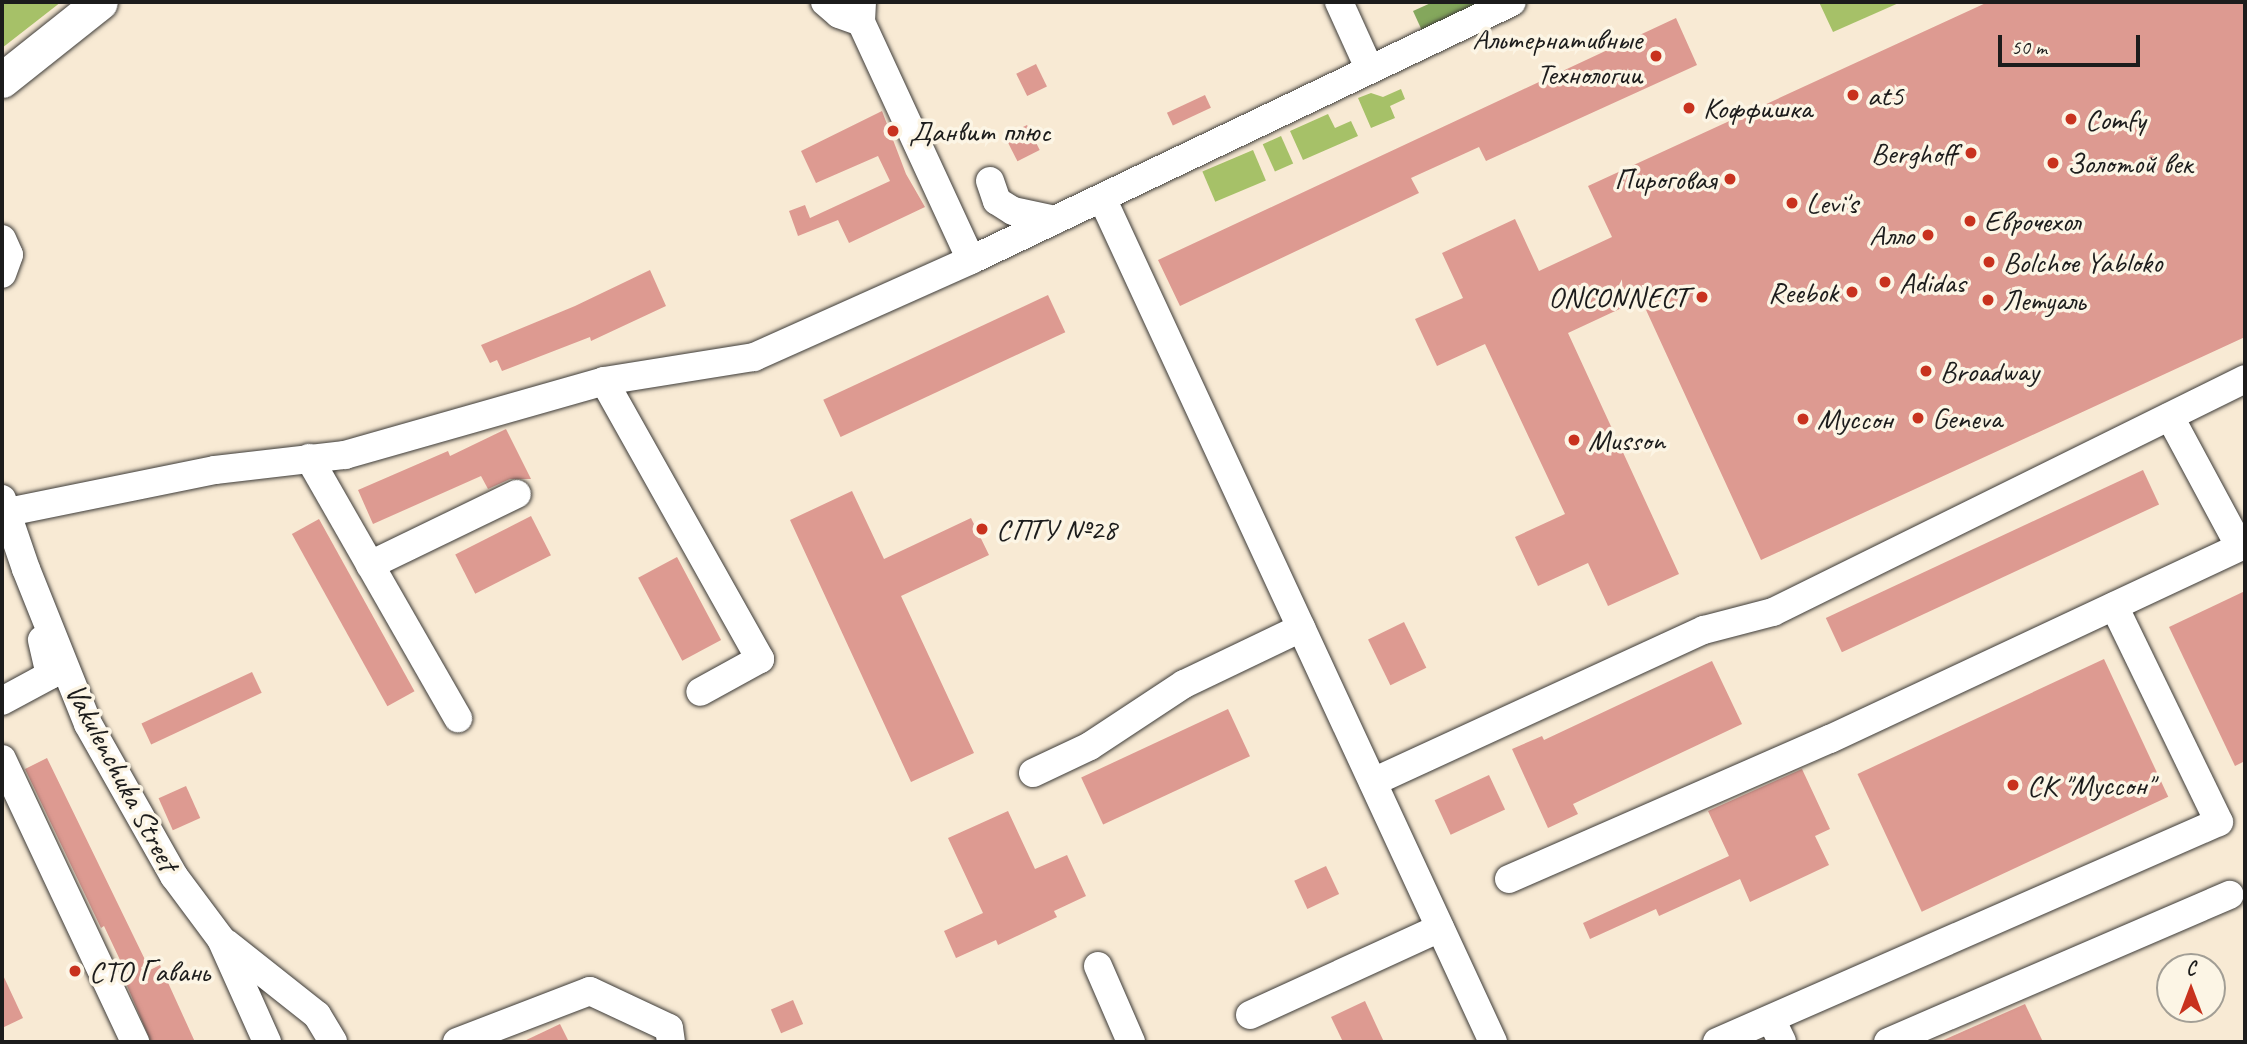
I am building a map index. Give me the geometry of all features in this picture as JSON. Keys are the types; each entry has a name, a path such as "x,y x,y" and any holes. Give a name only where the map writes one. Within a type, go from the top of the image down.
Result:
{"main road":[{"path":"2,80 100,2"}],"street":[{"path":"825,2 839,13 862,12 971,260"},
{"path":"1339,2 1369,68"},
{"path":"5,505 215,470 309,457 345,455 604,381 754,357 971,260 1512,2"},
{"path":"990,181 997,201 1013,211 1055,220"},
{"path":"1102,198 1493,1042"},
{"path":"2,239 9,255 2,274"},
{"path":"1373,782 1704,630 1773,612 2245,379"},
{"path":"604,381 760,659 700,692"},
{"path":"1509,879 1830,739 2240,547 2170,416"},
{"path":"309,457 458,718"},
{"path":"370,565 517,494"},
{"name":"Vakulenchuka Street","path":"5,505 26,569 88,724 174,876 221,939 267,1042"},
{"path":"2,701 50,675 26,569"},
{"path":"1717,1042 1776,1031 2219,822 2114,606"},
{"path":"1033,774 1090,746 1184,684 1301,628"},
{"path":"2,759 135,1042"},
{"path":"1888,1042 2230,895"},
{"path":"1250,1015 1440,928"},
{"path":"221,939 317,1015 333,1042"},
{"path":"1098,966 1131,1042"},
{"path":"457,1042 590,991 669,1028 671,1042"}],"green space":[{"path":"2,2 61,2 2,48"},
{"path":"1433,2 1494,2 1424,35 1413,11"},
{"path":"1819,2 1901,2 1833,32"},
{"path":"1401,89 1405,99 1390,106 1395,118 1371,128 1358,98 1371,93 1383,97"},
{"path":"1328,114 1335,128 1351,121 1358,136 1303,160 1290,131"},
{"path":"1281,136 1293,163 1275,172 1263,144"},
{"path":"1253,150 1266,180 1215,202 1202,171"}],"building":[{"name":"Муссон","path":"1988,2 2245,2 2245,337 1761,560 1641,299 1568,333 1679,574 1608,606 1588,563 1538,586 1515,537 1565,514 1485,344 1437,366 1415,319 1463,298 1442,253 1515,219 1539,271 1612,237 1588,186"},
{"path":"1676,18 1697,65 1486,161 1479,147 1411,178 1419,193 1180,306 1158,260"},
{"path":"1036,64 1047,86 1027,96 1016,74"},
{"path":"1205,95 1211,108 1173,125 1167,113"},
{"path":"882,111 906,174 925,207 849,243 838,220 798,236 789,211 805,205 810,218 890,181 878,156 816,183 801,151"},
{"path":"1027,125 1040,150 1017,161 1005,136"},
{"path":"650,270 666,306 591,341 590,337 502,371 497,360 490,363 481,345 575,306"},
{"path":"1048,295 1065,332 841,437 823,400"},
{"path":"506,429 531,479 510,479 488,489 481,476 373,524 358,490 448,451 450,456"},
{"path":"2143,470 2159,504 1842,652 1826,618"},
{"path":"852,491 884,559 971,518 989,555 901,596 974,753 911,782 790,520"},
{"path":"531,516 551,555 475,594 455,555"},
{"path":"319,519 415,691 387,706 292,534"},
{"path":"677,557 721,640 682,661 638,578"},
{"path":"2245,591 2245,761 2235,766 2169,627"},
{"path":"1404,622 1426,668 1390,685 1368,640"},
{"name":"СК \"Муссон\"","path":"2104,659 2168,797 1922,912 1857,774"},
{"path":"1712,661 1742,724 1573,804 1578,814 1548,828 1512,749 1542,736 1544,740"},
{"path":"252,672 262,693 151,744 141,724"},
{"path":"1228,709 1250,756 1103,825 1081,777"},
{"path":"47,758 150,970 160,965 195,1042 151,1042 125,981 129,979 104,926 101,928 25,769"},
{"path":"1802,769 1830,829 1815,836 1829,865 1750,902 1740,879 1659,916 1656,909 1590,939 1583,923 1729,856 1708,811"},
{"path":"1489,775 1505,809 1451,835 1435,800"},
{"path":"186,786 200,818 173,830 159,798"},
{"path":"1008,811 1035,869 1067,855 1086,896 1054,911 1057,917 998,945 996,940 956,958 944,931 983,913 948,838"},
{"path":"1326,866 1339,894 1307,909 1294,881"},
{"path":"2,973 23,1018 2,1028"},
{"path":"793,1000 803,1024 781,1033 771,1009"},
{"path":"1365,1001 1384,1042 1343,1042 1331,1017"},
{"path":"2025,1004 2043,1042 1939,1042"},
{"path":"560,1024 569,1042 522,1042"}],"place":[{"name":"Альтернативные Технологии","path":"1656,56"},
{"name":"at5","path":"1853,95"},
{"name":"Коффишка","path":"1689,108"},
{"name":"Comfy","path":"2071,119"},
{"name":"Данвит плюс","path":"893,131"},
{"name":"Berghoff","path":"1971,153"},
{"name":"Золотой век","path":"2053,163"},
{"name":"Пироговая","path":"1730,179"},
{"name":"Levi's","path":"1792,203"},
{"name":"Еврочехол","path":"1970,221"},
{"name":"Алло","path":"1928,235"},
{"name":"Bolchoe Yabloko","path":"1989,262"},
{"name":"Adidas","path":"1885,282"},
{"name":"Reebok","path":"1852,292"},
{"name":"ONCONNECT","path":"1702,297"},
{"name":"Летуаль","path":"1988,300"},
{"name":"Broadway","path":"1926,371"},
{"name":"Geneva","path":"1918,418"},
{"name":"Муссон","path":"1803,419"},
{"name":"Musson","path":"1574,440"},
{"name":"СПТУ №28","path":"982,529"},
{"name":"СК \"Муссон\"","path":"2013,785"},
{"name":"СТО Гавань","path":"75,971"}]}
